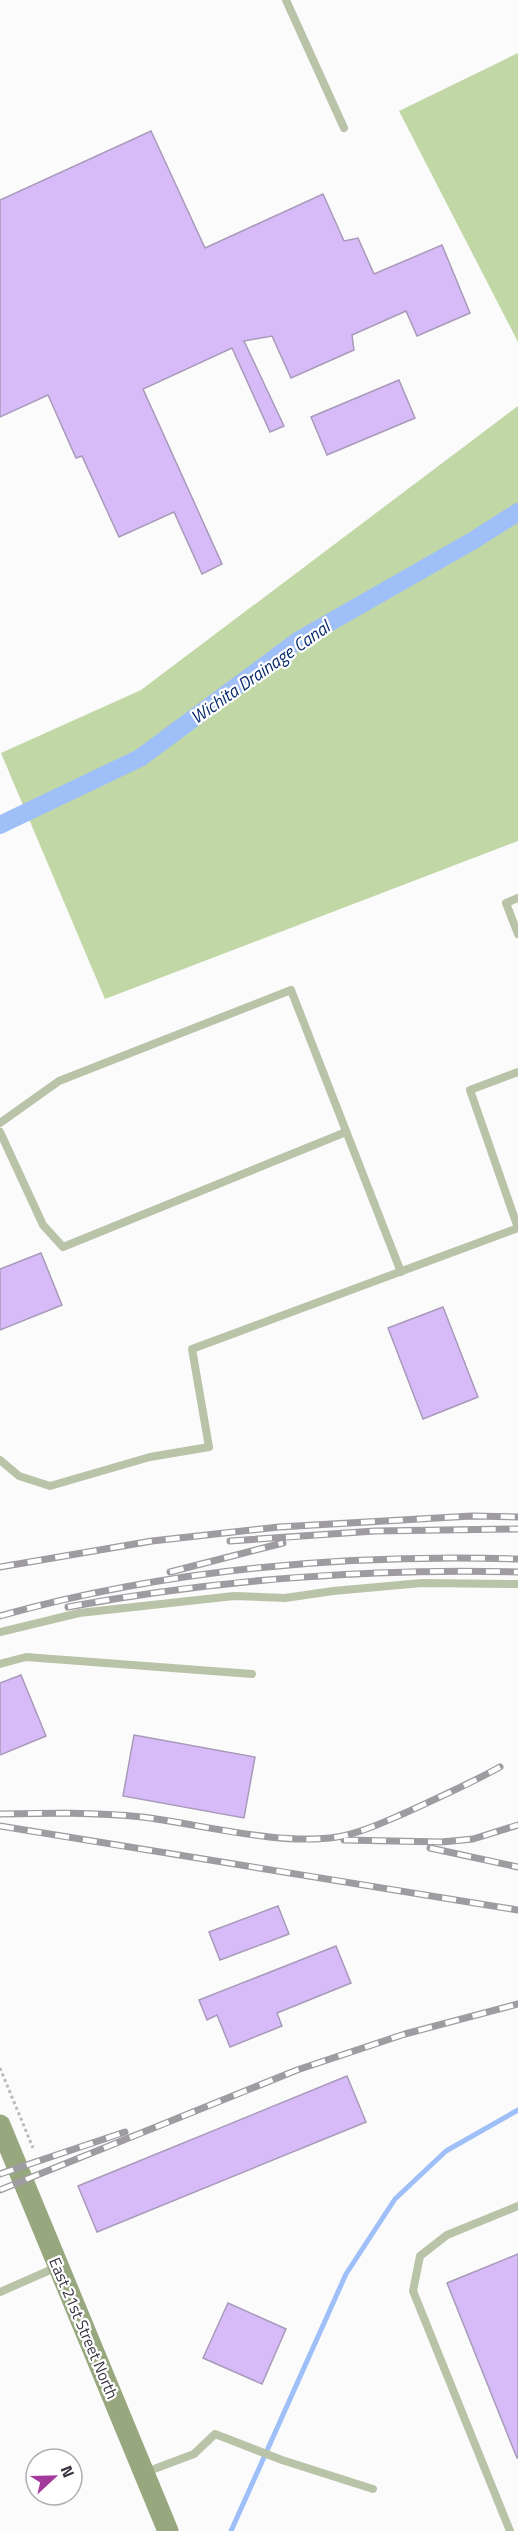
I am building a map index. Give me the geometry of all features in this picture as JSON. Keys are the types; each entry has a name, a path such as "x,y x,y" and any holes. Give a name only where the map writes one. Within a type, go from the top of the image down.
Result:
{"main road":[{"name":"East 21st Street North","path":"0,2125 168,2531"}],"lane":[{"path":"286,0 344,128"},
{"path":"518,898 506,903 518,934"},
{"path":"0,1123 59,1081 291,990 401,1272"},
{"path":"0,1460 19,1476 50,1486 150,1457 209,1447 192,1350 518,1228 470,1090 518,1072"},
{"path":"0,1132 44,1225 63,1247 346,1132"},
{"path":"0,1632 79,1613 234,1596 285,1598 422,1583 518,1584"},
{"path":"0,1664 26,1657 252,1674"},
{"path":"510,2531 413,2291 420,2256 447,2235 518,2206"},
{"path":"0,2292 59,2267"},
{"path":"144,2473 195,2454 215,2434 282,2460 373,2489"}],"path":[{"path":"0,2068 33,2148"}],"green space":[{"path":"518,53 518,342 399,111"},
{"path":"518,406 518,841 105,999 1,753 141,690"}],"building":[{"path":"151,131 205,248 323,194 344,241 358,238 374,274 442,245 470,313 417,336 406,311 352,335 354,350 291,378 272,336 244,341 284,426 270,432 232,348 143,389 222,564 202,574 174,512 119,537 82,456 76,458 48,395 0,417 0,200"},
{"path":"399,380 415,418 327,455 311,417"},
{"path":"41,1253 62,1305 0,1330 0,1269"},
{"path":"443,1307 478,1397 423,1419 388,1328"},
{"path":"21,1675 46,1736 0,1755 0,1683"},
{"path":"134,1735 255,1757 244,1818 123,1796"},
{"path":"278,1906 289,1934 220,1960 209,1932"},
{"path":"336,1946 351,1983 277,2013 282,2026 230,2047 217,2015 207,2020 199,2000"},
{"path":"347,2076 366,2122 97,2232 78,2186"},
{"path":"518,2254 518,2458 517,2458 447,2283"},
{"path":"228,2303 286,2329 262,2384 203,2358"}],"waterway":[{"name":"Wichita Drainage Canal","path":"0,825 140,758 299,640 474,540 518,512"},
{"path":"231,2531 346,2274 395,2199 446,2151 518,2110"}],"railway":[{"path":"0,1567 152,1541 279,1527 472,1516 518,1517"},
{"path":"230,1541 375,1531 518,1529"},
{"path":"170,1572 283,1543"},
{"path":"0,1616 127,1587 256,1568 387,1559 518,1559"},
{"path":"68,1607 179,1590 292,1578 406,1572 518,1572"},
{"path":"0,1814 124,1815 290,1839 337,1837 389,1820 500,1767"},
{"path":"344,1840 442,1842 473,1839 518,1825"},
{"path":"0,1826 518,1910"},
{"path":"430,1848 518,1867"},
{"path":"0,2190 297,2070 405,2034 518,2004"},
{"path":"0,2174 125,2132"}]}
